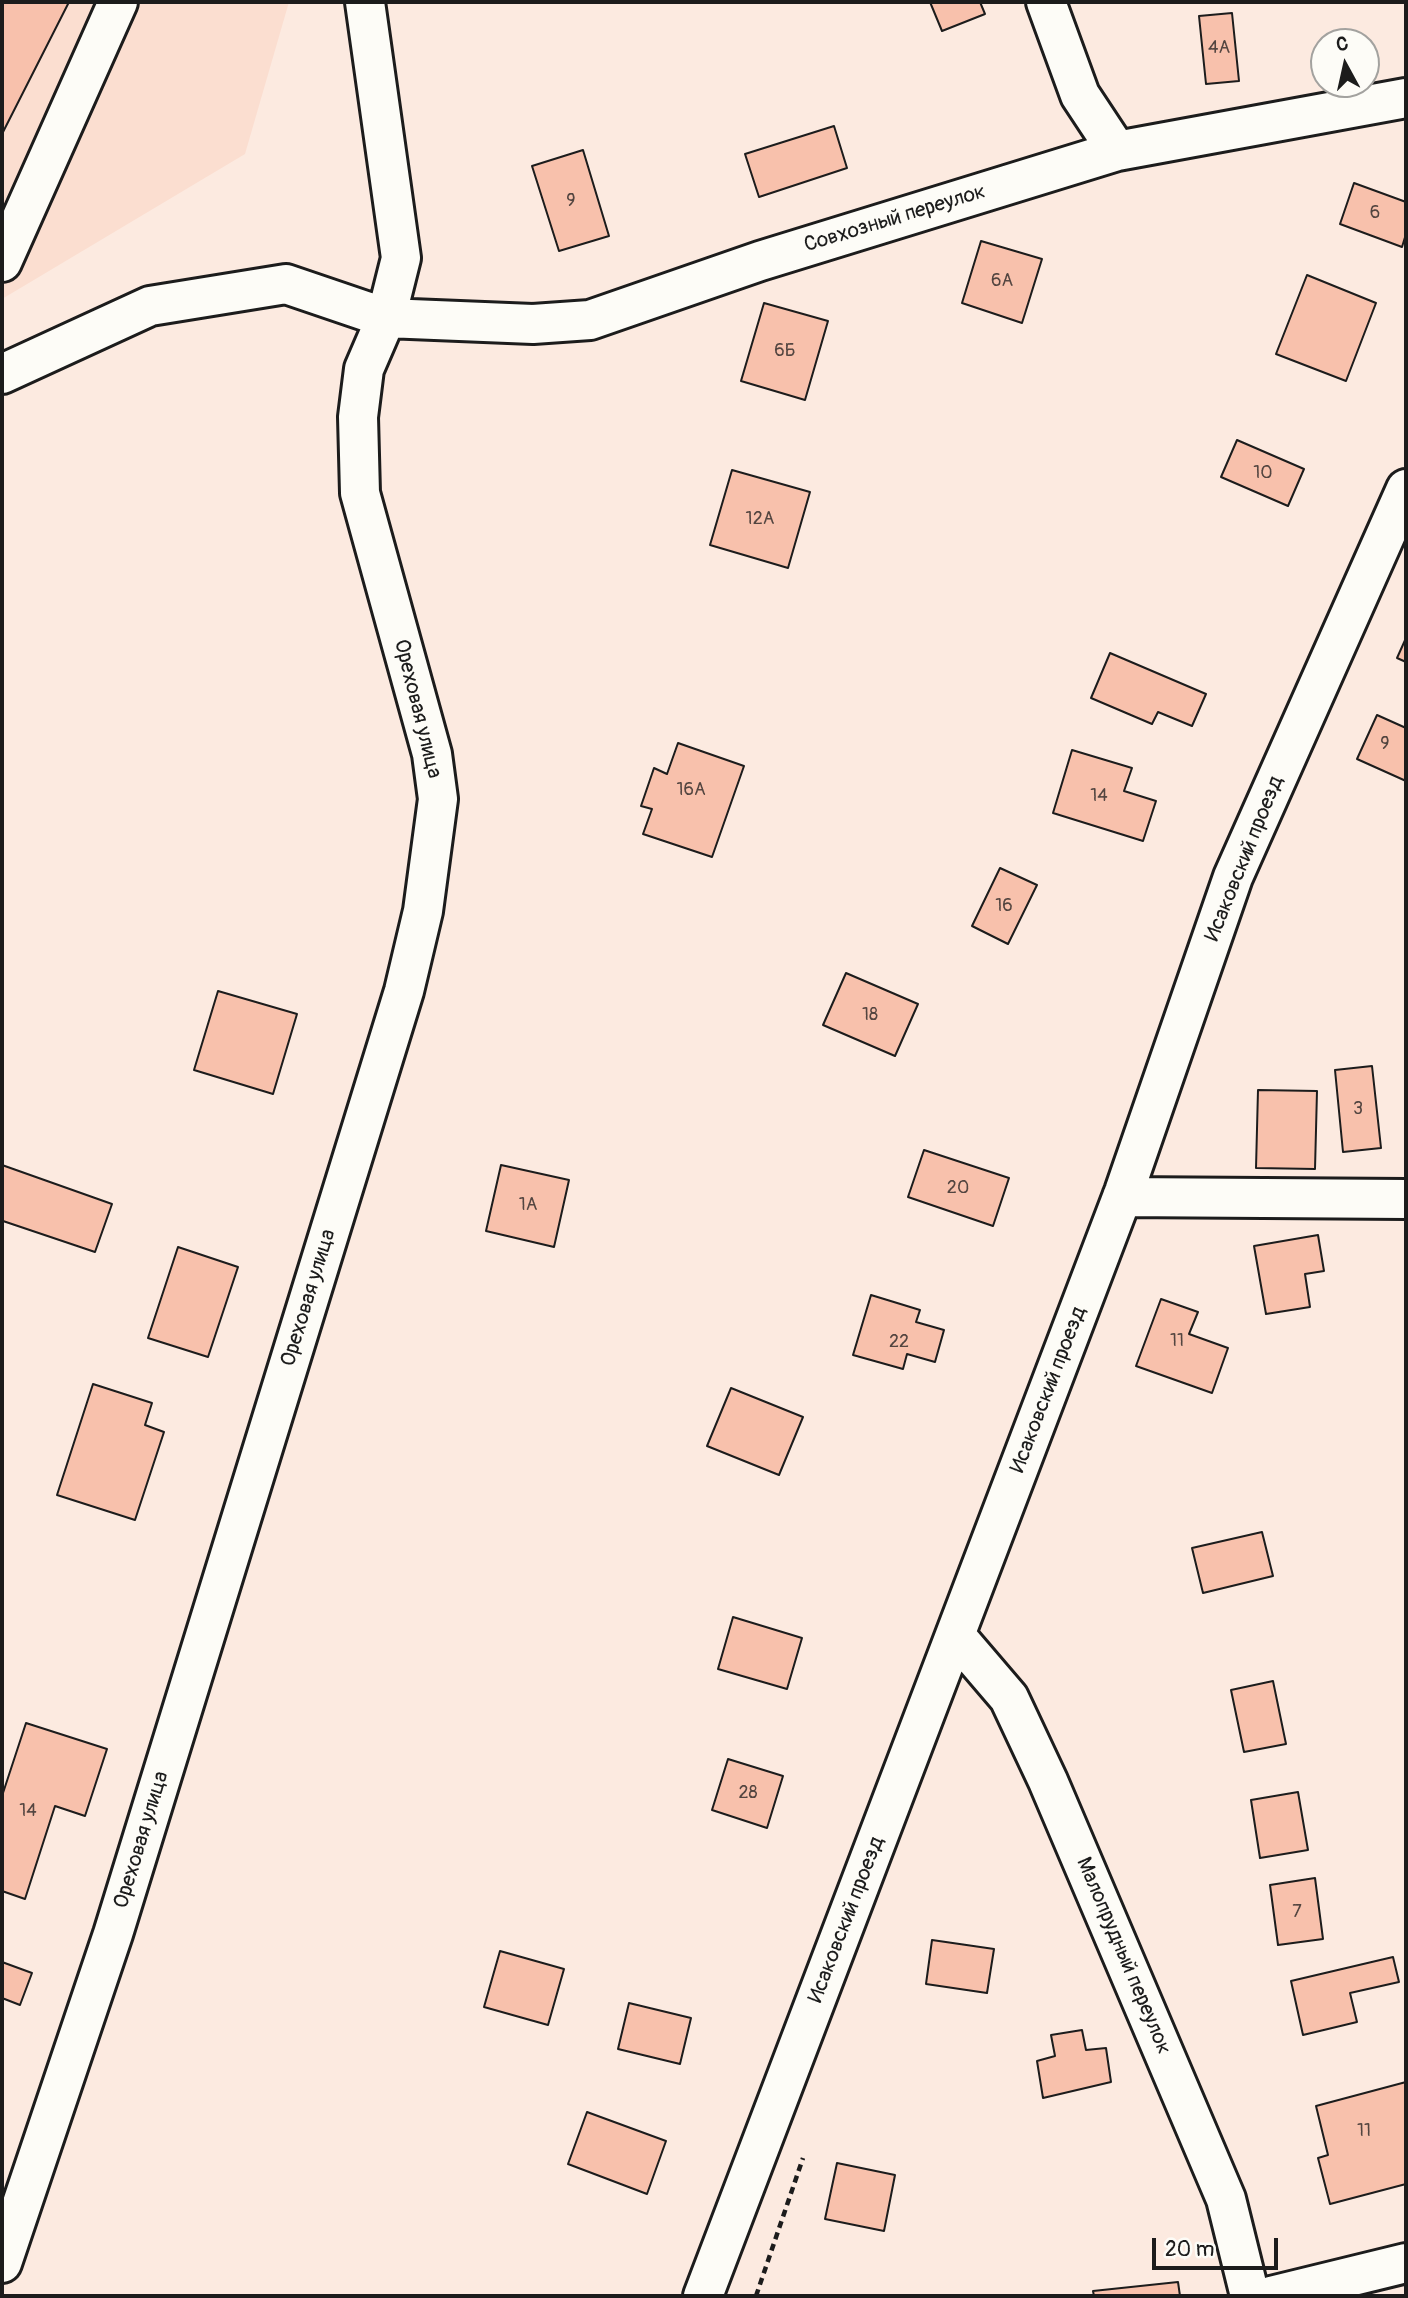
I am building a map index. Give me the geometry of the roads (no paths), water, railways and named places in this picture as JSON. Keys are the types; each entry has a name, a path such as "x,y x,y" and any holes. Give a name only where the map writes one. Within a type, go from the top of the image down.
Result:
{"street":[{"path":"2,262 118,2"},
{"name":"Ореховая улица","path":"2,2263 117,1921 404,991 423,911 438,799 432,754 360,493 358,417 365,369 386,318 401,258 365,2"},
{"path":"1046,2 1080,95 1117,151"},
{"name":"Совхозный переулок","path":"2,374 150,306 286,285 386,318 533,324 590,320 760,261 1117,151 1406,98"},
{"name":"Исаковский проезд","path":"703,2296 1122,1197 1233,877 1406,489"},
{"path":"1122,1197 1406,1199"},
{"name":"Малопрудный переулок","path":"956,1636 1009,1698 1048,1781 1226,2199 1250,2296"},
{"path":"1271,2296 1406,2263"}]}
